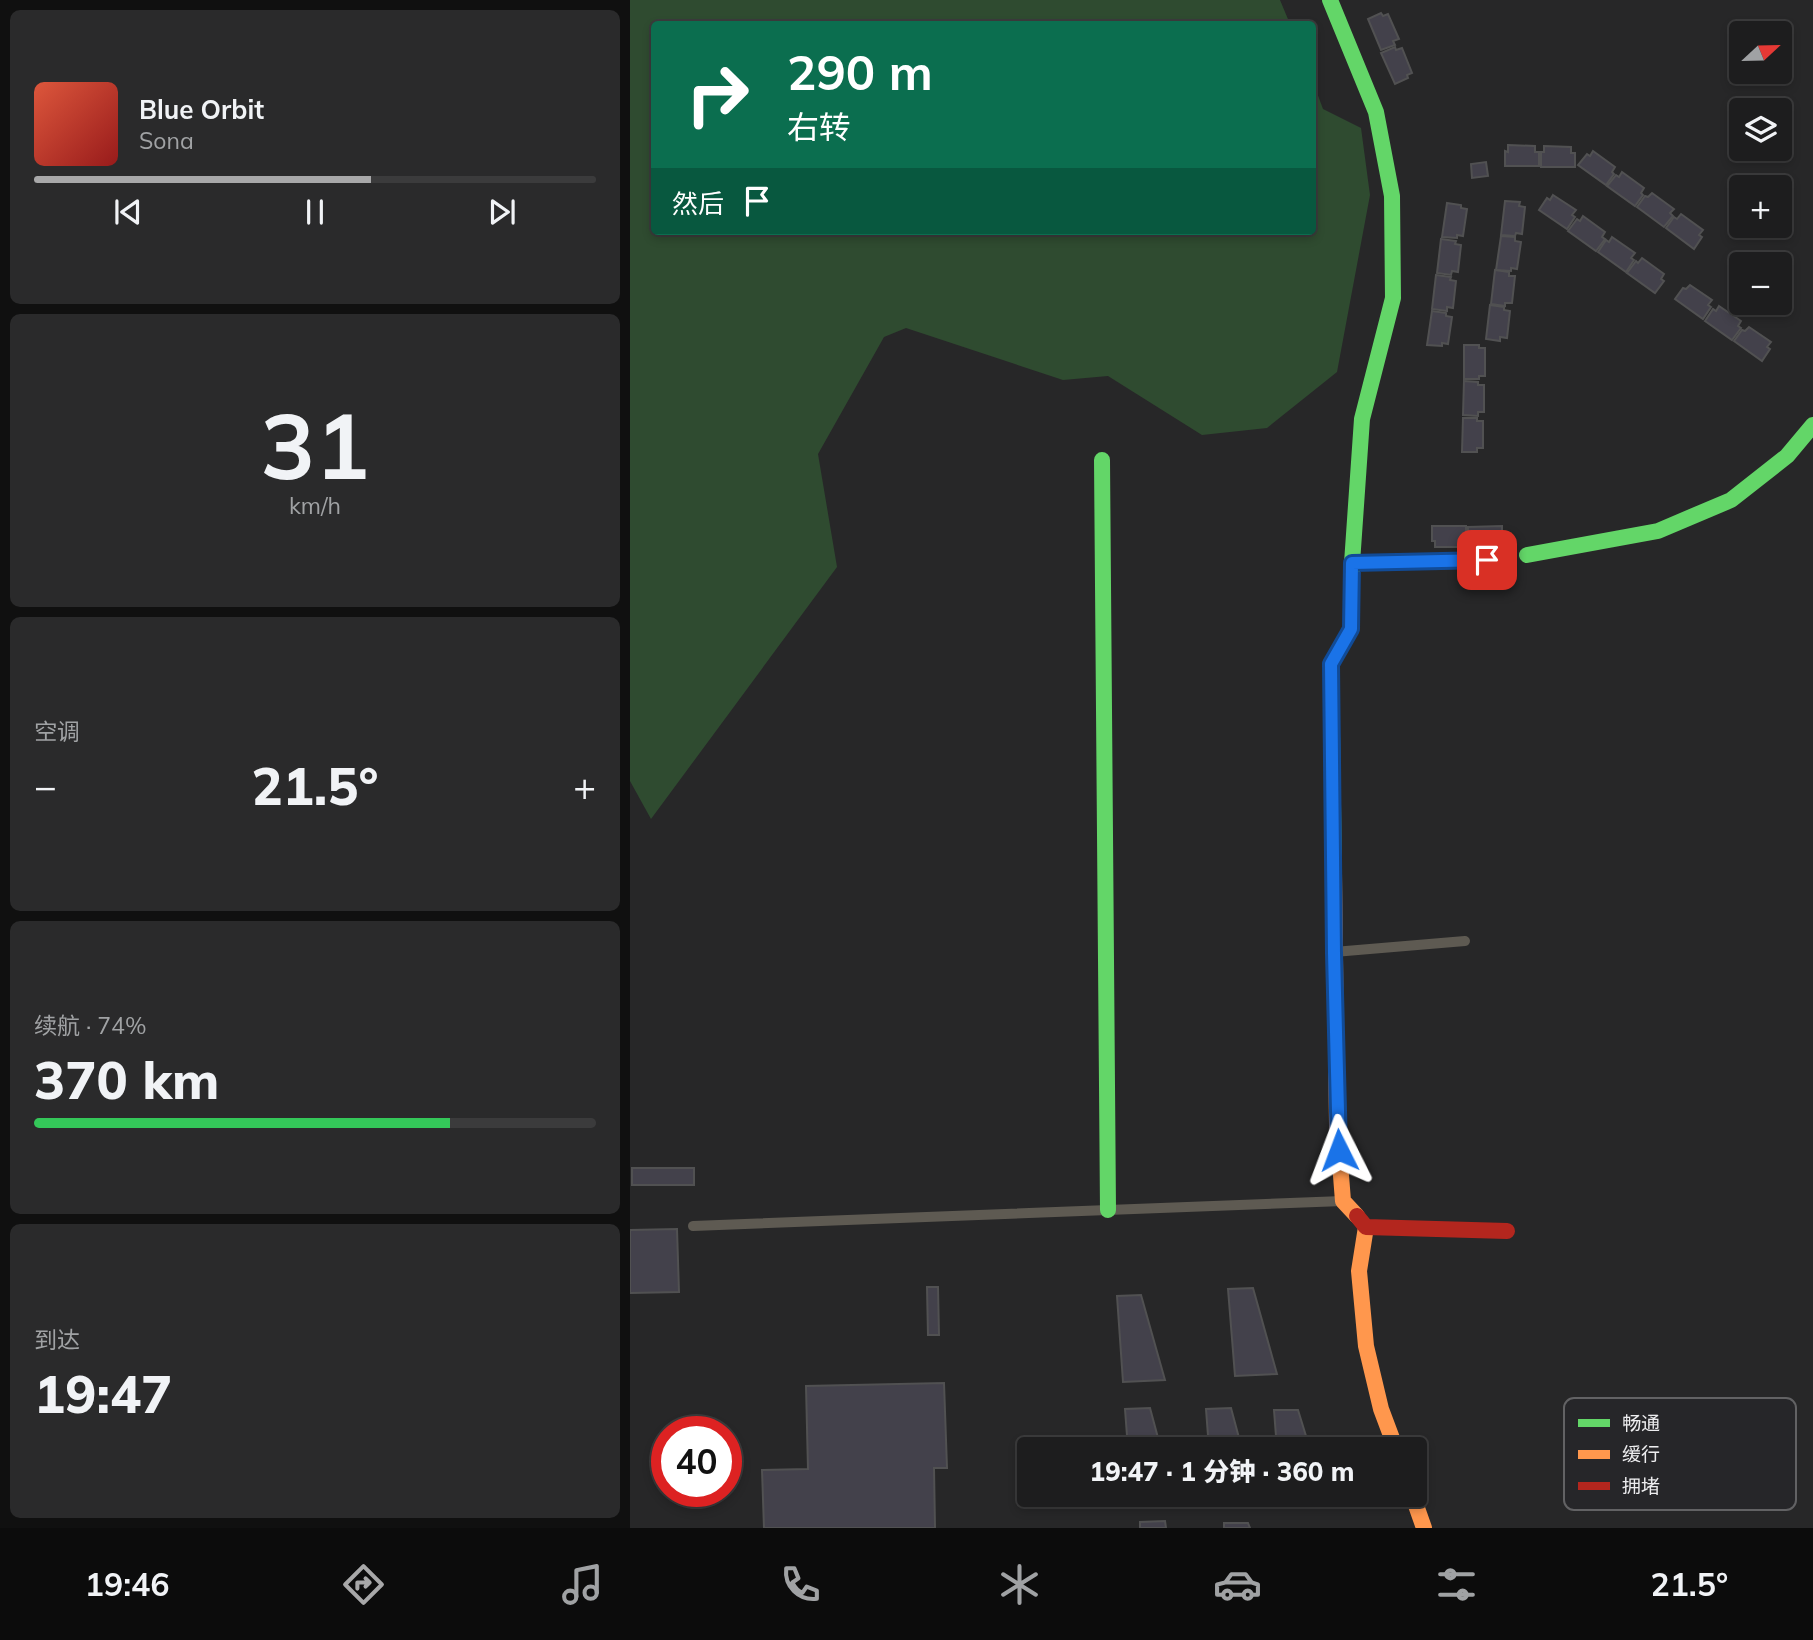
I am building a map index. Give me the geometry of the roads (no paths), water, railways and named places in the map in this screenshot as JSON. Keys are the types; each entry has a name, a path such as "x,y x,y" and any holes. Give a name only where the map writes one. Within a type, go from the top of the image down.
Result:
{"street":[{"path":"1330,0 1376,112 1392,196 1393,298 1362,419 1352,563 1351,629 1331,664 1337,1125 1343,1201 1366,1227 1507,1231"},
{"path":"1527,555 1658,531 1731,500 1787,456 1813,425"},
{"path":"1102,460 1108,1210"},
{"path":"1352,563 1487,560"},
{"path":"1334,953 1465,941"},
{"path":"693,1226 1343,1201"},
{"path":"1366,1227 1359,1271 1366,1346 1381,1409 1392,1437"},
{"path":"1417,1507 1424,1528"}]}
